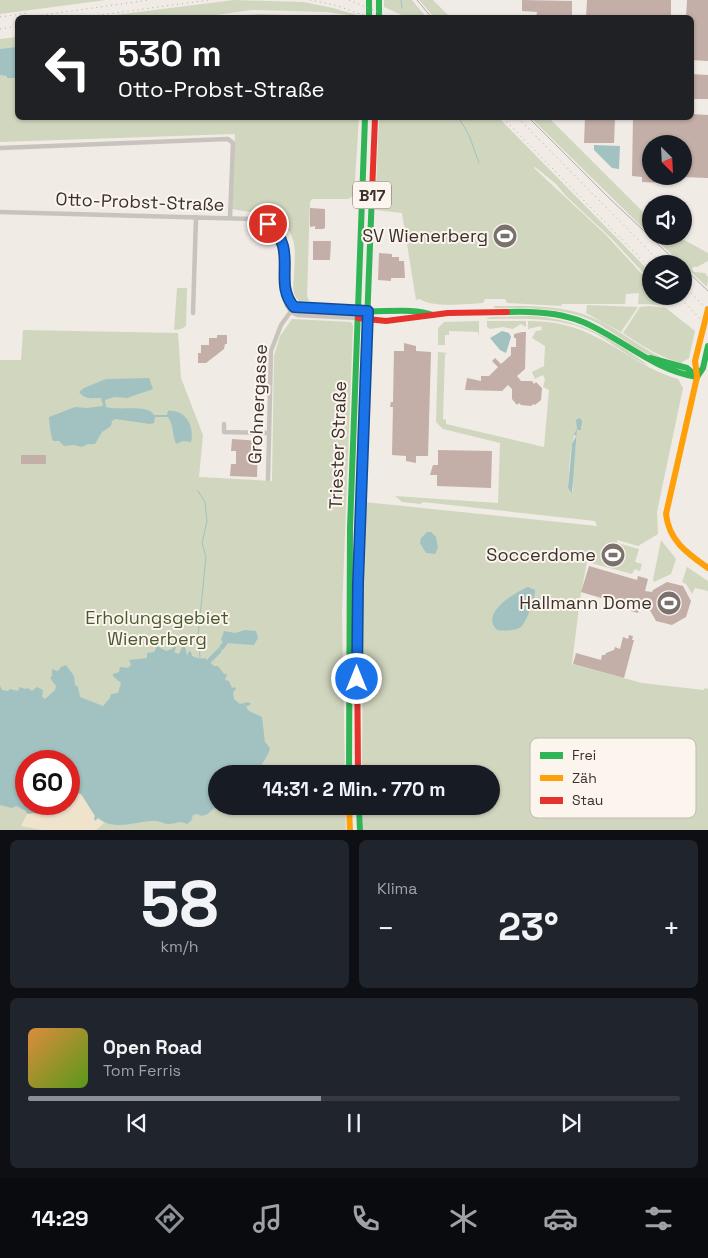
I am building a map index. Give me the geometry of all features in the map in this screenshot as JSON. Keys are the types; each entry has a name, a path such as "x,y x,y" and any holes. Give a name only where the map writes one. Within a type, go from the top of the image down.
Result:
{"main road":[{"path":"369,0 369,15"},
{"path":"379,0 379,15"},
{"name":"Triester Straße","path":"349,765 347,636 365,120"},
{"name":"Triester Straße","path":"358,765 357,639 361,478 375,120"},
{"path":"708,309 696,361 697,377 666,514 666,526 675,543 708,568"},
{"path":"358,310 377,313 422,311 433,315"},
{"path":"358,318 368,321 410,319 433,315 532,312 563,316 587,322 660,367 686,376 697,377"},
{"path":"697,377 703,368 708,346"},
{"path":"349,815 350,830"},
{"path":"359,815 360,830"}],"street":[{"path":"0,148 228,139 233,143 230,218"},
{"name":"Otto-Probst-Straße","path":"0,212 230,218 252,219 268,224 277,231 286,252 284,300 290,311"},
{"path":"193,313 196,217"},
{"name":"Otto-Probst-Straße","path":"285,288 288,298 294,307"},
{"path":"294,307 358,310"},
{"name":"Grohnergasse","path":"268,479 271,351 278,332 294,307"},
{"path":"290,311 298,315 358,318"},
{"path":"224,424 224,432 269,433"}],"green space":[{"path":"0,0 106,0 0,14"},
{"path":"234,0 303,2 356,15 327,12 252,10 216,15 115,15"},
{"path":"384,0 412,0 424,15 402,15 384,7"},
{"path":"419,0 433,0 448,15 432,15"},
{"path":"260,14 286,15 246,15"},
{"path":"15,37 15,120 359,120 354,196 348,199 312,199 310,202 307,296 309,301 341,302 299,301 295,296 293,284 295,257 292,237 288,229 282,223 267,216 232,209 235,134 0,142 0,39"},
{"name":"SV Wienerberg","path":"379,120 501,120 642,264 642,271 556,184 534,168 606,235 642,274 642,304 638,304 639,293 626,294 625,304 562,304 561,306 507,303 505,299 485,299 483,303 450,305 432,304 420,299 416,300 402,213 375,210"},
{"path":"533,120 551,120 642,211 642,227"},
{"path":"692,244 708,253 708,261 692,269 692,255 672,255 662,245"},
{"path":"692,269 694,272 705,273 708,277 707,287 692,273"},
{"path":"177,288 187,288 186,326 174,330"},
{"path":"587,305 638,307 621,332 586,313"},
{"path":"494,306 549,307 589,316 669,361 659,359 640,350 600,325 580,316 556,310 494,308"},
{"path":"640,307 666,308 695,331 689,358 681,363 665,357 623,333"},
{"path":"529,316 563,321 593,331 649,366 596,334 570,324 542,320 486,319 490,317"},
{"name":"Erholungsgebiet Wienerberg","path":"292,319 351,322 353,326 342,612 345,765 208,765 208,815 345,815 346,830 0,830 0,360 21,360 23,330 178,333 181,378 203,435 199,477 272,481 274,356 280,336"},
{"path":"479,321 479,336 478,332 449,331 449,335 445,335 445,345 438,345 438,328 444,322"},
{"path":"487,321 526,321 526,327 521,324 513,329 503,327 490,329 487,327"},
{"path":"528,321 569,326 584,332 655,370 678,379 683,388 657,512 658,534 638,546 617,540 617,543 639,549 635,562 642,564 640,571 635,569 632,574 587,562 580,599 572,664 642,683 708,689 708,830 363,830 363,815 500,815 500,765 362,765 364,502 597,526 595,521 423,502 421,504 402,502 395,496 498,503 500,443 443,429 436,422 438,352 448,353 445,354 443,419 446,420 446,424 544,447 549,390 543,387 545,379 543,375 535,379 532,372 544,366 545,346 532,338 536,331 542,330 541,326 528,329","holes":["577,432 573,492 568,488 570,454"]},
{"path":"661,540 676,559 671,574 654,582 653,580"},
{"path":"687,567 708,581 708,591 695,588 692,594 686,584 682,582"}],"sand":[{"path":"80,793 104,823 96,830 42,830 21,826 26,815 80,815"}],"water":[{"path":"15,47 15,78 7,78 7,76 0,75 0,49"},
{"path":"594,145 620,146 619,169 612,168 594,150"},
{"path":"502,331 509,333 511,337 506,353 500,350 490,338"},
{"path":"149,378 153,389 127,398 114,397 105,400 106,407 146,410 154,415 167,415 168,411 179,413 184,416 190,425 191,442 183,441 176,444 168,417 155,417 154,423 150,424 115,419 112,421 111,426 102,432 95,444 88,444 82,447 74,445 64,446 59,441 53,441 49,417 75,407 103,406 101,398 89,398 81,395 79,392 84,388 106,379"},
{"path":"580,418 582,421 581,430 577,430 572,493 568,488 572,444 576,436 574,434 577,429 576,420"},
{"path":"427,532 431,532 436,537 438,548 435,554 426,553 420,543 421,538"},
{"path":"528,587 535,590 535,593 523,625 506,631 497,630 493,623 496,610 508,598"},
{"path":"245,630 256,631 258,638 254,645 225,643 221,640 224,631 235,633"},
{"path":"175,645 174,652 179,654 182,647 185,646 187,656 189,651 192,656 200,659 205,658 214,666 218,666 224,674 227,674 225,680 229,681 232,688 235,687 236,689 233,692 234,699 240,704 248,702 251,704 246,707 249,711 262,717 265,742 270,748 262,765 208,765 208,814 202,816 193,815 191,821 187,824 180,822 166,824 154,821 117,825 104,822 98,818 95,821 95,816 80,794 80,750 15,750 15,806 12,808 0,805 0,686 2,690 8,691 10,689 18,691 20,687 28,688 32,691 37,687 43,690 42,697 45,699 55,690 56,686 50,678 52,676 52,669 58,671 66,665 74,676 75,685 78,687 80,697 103,706 111,694 118,693 121,683 113,674 119,672 120,667 128,668 131,665 129,660 147,658 147,653 154,652 157,646 166,651 172,649"}],"building":[{"path":"522,0 572,1 572,15 536,15 537,12 522,11"},
{"path":"587,0 671,0 671,15 586,15"},
{"path":"687,0 708,0 708,61 694,60 694,15 686,15"},
{"path":"694,74 708,75 708,99 694,99"},
{"path":"694,114 708,115 708,178 692,177 692,135 642,135 642,177 632,176 633,120 694,120"},
{"path":"585,120 615,120 614,143 584,143"},
{"path":"310,208 325,209 325,228 315,229 315,226 310,227"},
{"path":"313,241 331,241 330,260 313,260"},
{"path":"379,253 392,254 392,257 399,257 399,261 404,261 405,278 391,278 391,281 378,280"},
{"path":"526,332 525,369 517,376 521,381 532,381 534,384 536,382 542,388 541,400 531,406 519,403 517,405 512,399 512,389 508,385 502,391 465,390 467,378 481,381 481,376 489,376 498,367 492,361 495,358 501,364 511,355 511,347 516,347 514,334"},
{"path":"217,335 227,335 227,344 225,344 224,349 206,363 198,363 198,353 201,353 201,345 209,345 209,338 217,338"},
{"path":"404,343 416,346 416,351 431,352 428,456 416,456 416,463 406,461 406,456 392,455 393,407 390,407 391,402 393,402 394,351 404,351"},
{"path":"232,439 258,441 257,477 230,476 231,464 236,464 236,451 231,451"},
{"path":"438,450 492,451 491,488 437,486 437,475 430,475 433,465 438,465"},
{"path":"21,455 46,455 46,464 21,464"},
{"path":"589,566 637,580 638,576 648,579 645,591 652,592 667,582 683,586 691,601 686,617 672,625 656,621 647,605 648,603 641,601 638,613 631,611 632,607 581,592"},
{"path":"629,635 633,636 632,640 634,640 624,678 573,664 576,653 601,660 602,655 614,650 615,647 620,649 623,637 628,639"}],"waterway":[{"path":"401,0 402,8"},
{"path":"460,120 469,135 479,163"},
{"path":"198,491 205,502 207,521 202,543 206,557 198,637"},
{"path":"199,640 200,659"},
{"path":"222,647 225,643"},
{"path":"210,660 219,651"}],"tram line":[{"path":"417,0 430,15"},
{"path":"531,120 669,255"},
{"path":"692,276 708,291"}],"railway":[{"path":"43,15 149,0"},
{"path":"100,15 209,0"},
{"path":"310,0 335,5 363,15"},
{"path":"349,0 385,15"},
{"path":"0,17 27,13"},
{"path":"0,29 15,26"},
{"path":"505,120 642,260"},
{"path":"520,120 653,255"},
{"path":"692,294 708,310"},
{"path":"687,305 708,327"}],"traffic: fast":[{"path":"369,0 369,15"},
{"path":"379,0 379,15"},
{"path":"349,765 350,528 365,120"},
{"path":"357,645 357,583 372,193"},
{"path":"358,311 416,311 433,315"},
{"path":"507,312 546,313 565,316 583,322 666,368 697,377"},
{"path":"697,377 703,368 708,346"},
{"path":"650,358 687,368 697,377"},
{"path":"359,815 360,830"}],"traffic: slow":[{"path":"708,309 695,361 697,377 666,514 671,532 680,546 708,568"},
{"path":"349,815 350,830"}],"traffic: jam":[{"path":"372,193 375,120"},
{"path":"358,318 386,321 448,313 507,312"},
{"path":"357,645 358,765"}],"place":[{"name":"SV Wienerberg","path":"505,236"},
{"name":"Soccerdome","path":"613,555"},
{"name":"Hallmann Dome","path":"669,603"}],"route":[{"path":"268,224 277,231 284,244 286,252 285,288 288,298 294,307 368,311 358,583 357,679"}]}
